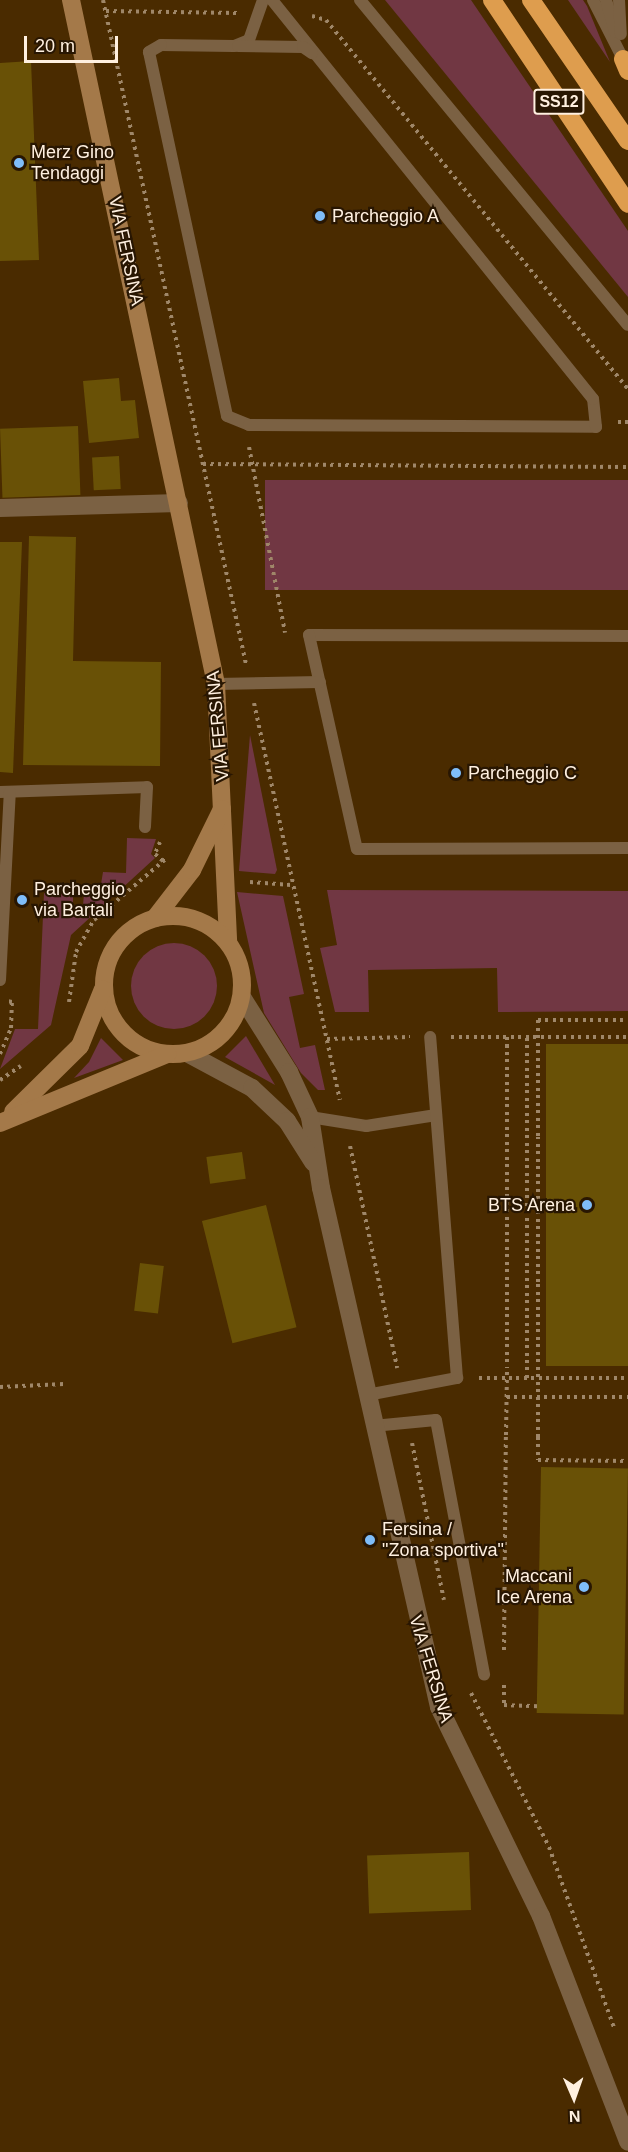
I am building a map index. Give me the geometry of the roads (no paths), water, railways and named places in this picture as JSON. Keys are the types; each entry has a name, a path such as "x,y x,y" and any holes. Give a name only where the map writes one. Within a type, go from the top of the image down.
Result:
{"highway":[{"name":"SS12","path":"492,0 628,204"},
{"name":"SS12","path":"531,0 628,141"}],"street":[{"name":"VIA FERSINA","path":"71,0 216,684 228,942"},
{"path":"0,508 179,503"},
{"name":"VIA FERSINA","path":"155,918 192,870 223,807"},
{"path":"1,1122 80,1046 103,987 112,951 130,931 155,918 195,920 228,942 237,958 242,997 223,1033 187,1053 167,1054 148,1050 116,1025 103,987"},
{"name":"VIA FERSINA","path":"242,997 289,1072 310,1117 317,1169 439,1707 541,1916 628,2142"},
{"name":"VIA FERSINA","path":"187,1053 252,1088 287,1120 317,1169"},
{"path":"1,1122 167,1054"}],"lane":[{"path":"237,45 257,27 263,0"},
{"path":"360,0 628,325"},
{"path":"593,0 626,65"},
{"path":"606,0 626,65"},
{"path":"619,0 626,65"},
{"path":"275,2 316,56 594,399 596,428 249,425 227,416 149,52 161,45 237,45 303,47 316,56"},
{"path":"626,65 628,23"},
{"path":"628,636 309,635 357,849 628,848"},
{"path":"216,684 320,682"},
{"path":"0,980 5,792 147,788 145,827"},
{"path":"367,1395 457,1378 430,1037"},
{"path":"310,1117 346,1124 436,1115"},
{"path":"374,1426 436,1420 484,1675"}],"place":[{"name":"Merz Gino Tendaggi","path":"19,163"},
{"name":"Parcheggio A","path":"320,216"},
{"name":"Parcheggio C","path":"456,773"},
{"name":"Parcheggio via Bartali","path":"22,900"},
{"name":"BTS Arena","path":"587,1205"},
{"name":"Fersina / \"Zona sportiva\"","path":"370,1540"},
{"name":"Maccani Ice Arena","path":"584,1587"}]}
